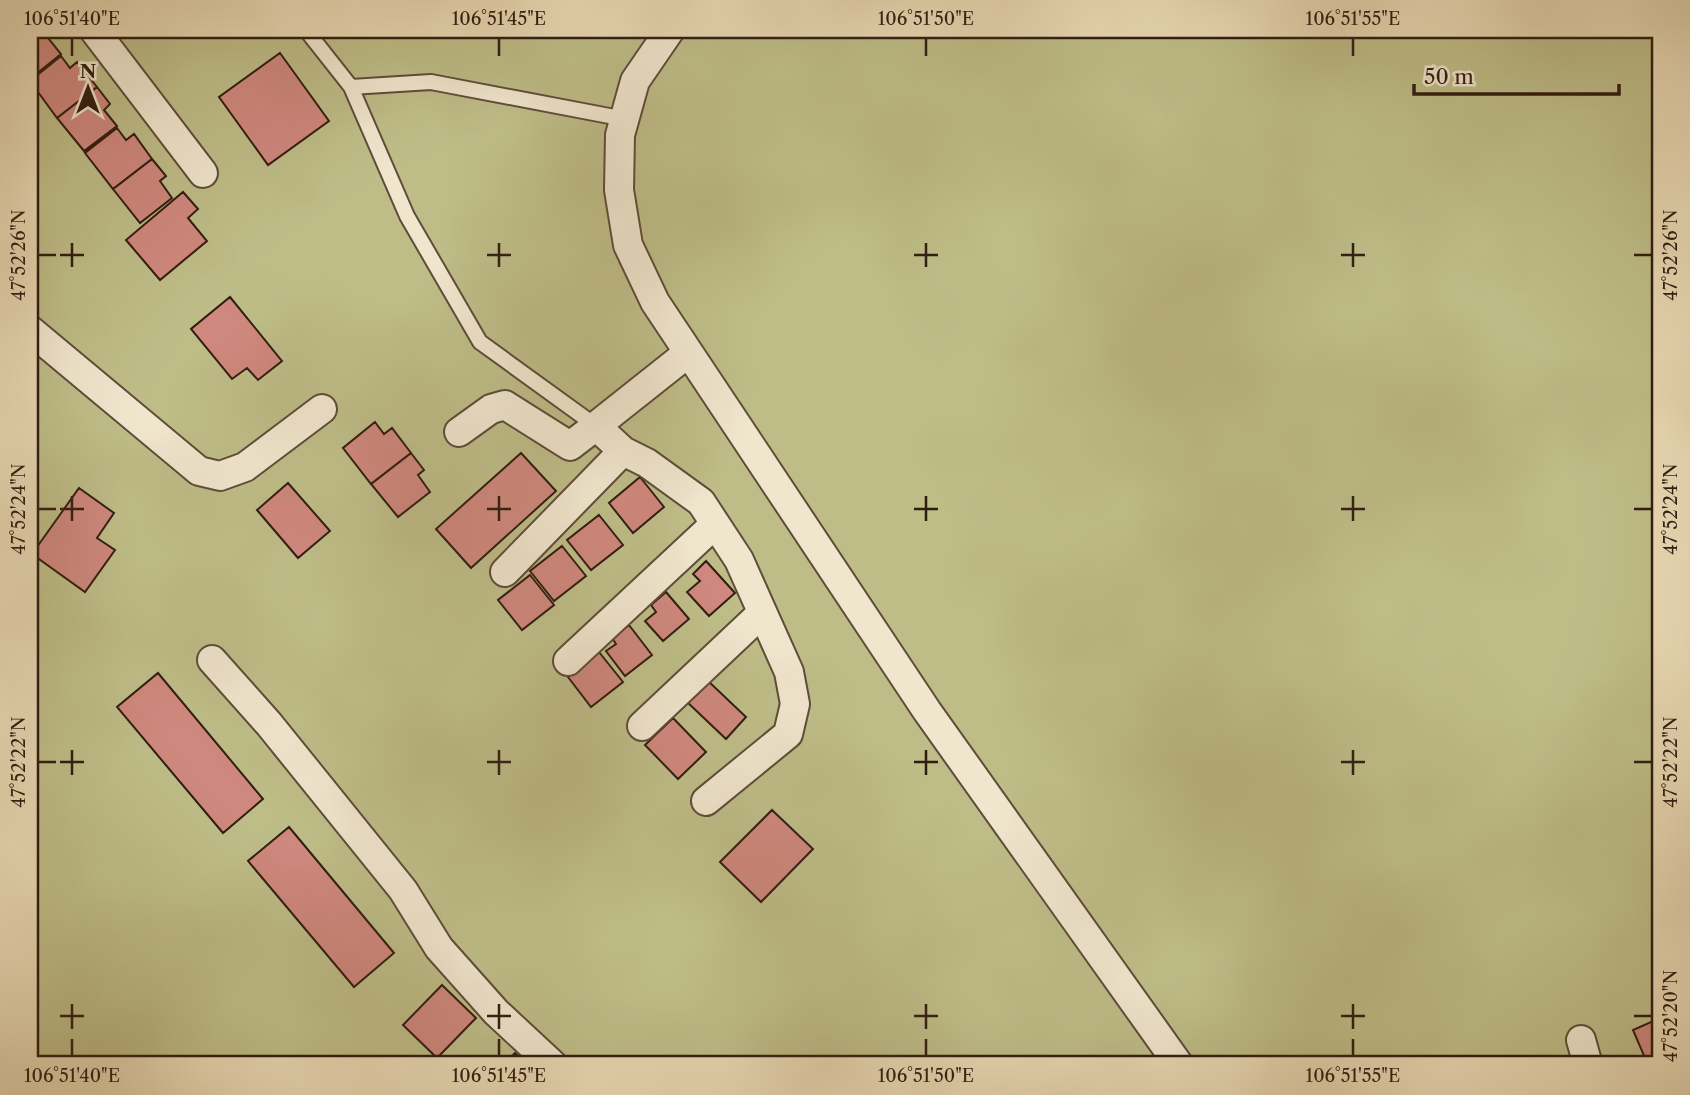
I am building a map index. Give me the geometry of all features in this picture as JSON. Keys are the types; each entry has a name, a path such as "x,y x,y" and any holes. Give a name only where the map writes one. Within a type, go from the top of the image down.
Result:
{"street":[{"path":"94,30 203,173"},
{"path":"670,30 635,81 620,135 619,190 628,245 655,302 927,711 1179,1065"},
{"path":"30,330 199,471 220,476 245,467 321,409"},
{"path":"459,432 491,409 505,405 570,446 688,352"},
{"path":"596,426 624,451 646,463 701,502 739,560 789,672 795,704 788,734 706,801"},
{"path":"505,572 624,451"},
{"path":"568,661 715,524"},
{"path":"642,726 762,612"},
{"path":"212,660 269,724 403,890 439,948 496,1012 553,1065"}],"lane":[{"path":"306,30 351,88 407,216 480,342 596,426"},
{"path":"351,88 431,82 625,119"}],"shaded area":[{"path":"30,30 1660,30 1660,1065 30,1065"}],"building":[{"path":"30,30 52,30 55,33 48,38 61,54 30,79"},
{"path":"280,53 329,121 268,165 219,97"},
{"path":"61,56 70,68 77,62 97,87 57,118 30,81"},
{"path":"97,87 110,104 104,110 117,126 84,151 57,118"},
{"path":"117,128 126,140 134,134 152,159 113,189 85,153"},
{"path":"152,159 166,176 160,181 172,198 140,223 113,189"},
{"path":"183,192 198,209 188,218 207,241 160,280 126,240"},
{"path":"230,297 282,361 258,380 247,368 232,379 191,329"},
{"path":"375,422 384,434 392,428 411,453 371,484 343,448"},
{"path":"411,453 424,470 418,475 430,492 398,517 371,484"},
{"path":"521,453 556,491 471,568 436,529"},
{"path":"640,477 664,507 633,533 609,503"},
{"path":"288,483 330,531 298,558 257,510"},
{"path":"79,488 114,513 97,538 115,550 85,592 32,554"},
{"path":"599,515 623,545 591,570 567,540"},
{"path":"562,546 586,576 554,601 530,571"},
{"path":"706,561 735,593 709,616 687,592 700,581 693,574"},
{"path":"530,575 554,605 522,630 498,600"},
{"path":"666,592 689,619 663,641 645,621 656,612 651,605"},
{"path":"629,625 652,655 625,676 606,651 616,644 612,638"},
{"path":"599,652 623,682 591,707 568,677"},
{"path":"158,673 263,799 223,833 117,707"},
{"path":"706,679 746,717 726,739 686,701"},
{"path":"673,718 706,752 678,779 645,745"},
{"path":"772,810 813,849 761,902 720,862"},
{"path":"289,827 394,953 354,987 248,861"},
{"path":"442,985 476,1018 437,1058 403,1025"},
{"path":"1660,1018 1660,1065 1648,1065 1633,1030"},
{"path":"515,1053 527,1065 503,1065"}]}
